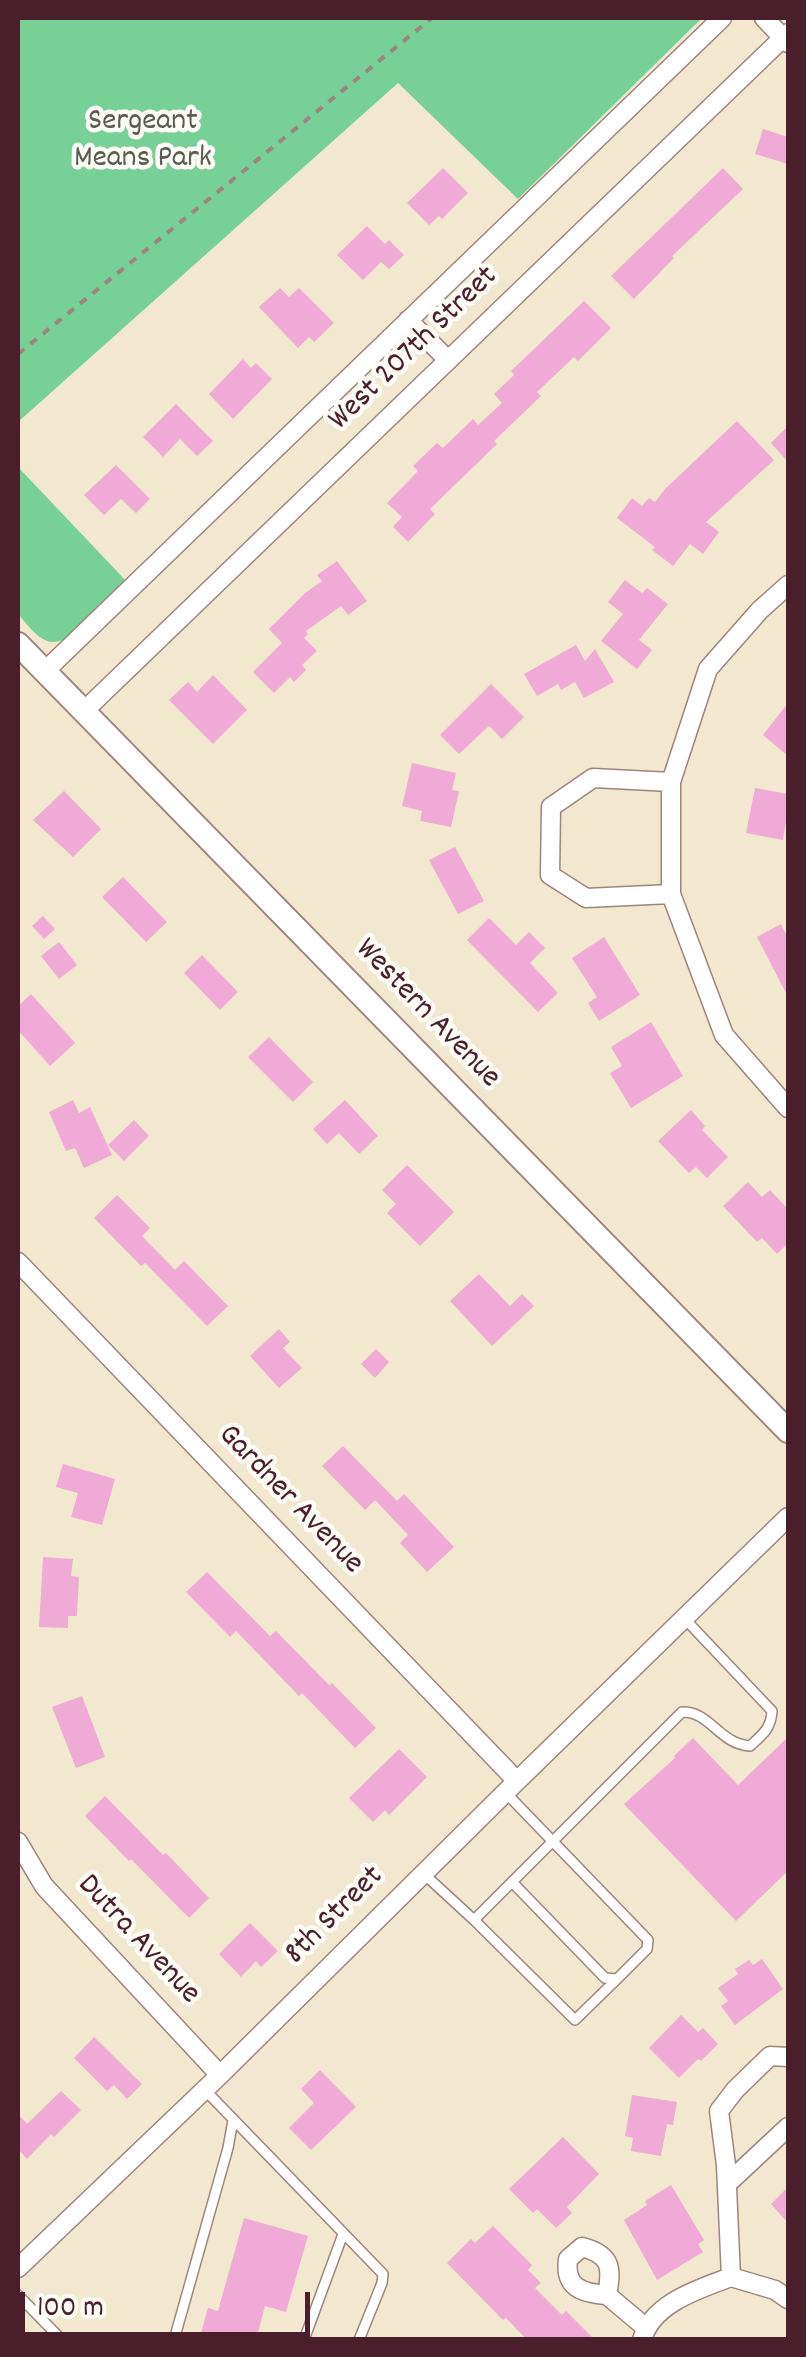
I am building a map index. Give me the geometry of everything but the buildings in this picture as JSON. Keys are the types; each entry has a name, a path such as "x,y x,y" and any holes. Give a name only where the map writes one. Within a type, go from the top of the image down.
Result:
{"main road":[{"name":"Western Avenue","path":"18,646 788,1431"}],"street":[{"name":"West 207th Street","path":"45,671 722,18"},
{"path":"764,18 787,38"},
{"name":"West 207th Street","path":"84,712 787,38"},
{"path":"408,320 448,360"},
{"path":"788,585 760,610 708,669 671,782 671,894 724,1035 788,1108"},
{"path":"671,782 592,778 552,807 550,874 586,898 671,894"},
{"name":"Gardner Avenue","path":"18,1262 511,1787"},
{"name":"8th Street","path":"18,2268 220,2075 788,1516"},
{"name":"Dutra Avenue","path":"18,1842 44,1886 220,2075"},
{"path":"731,2277 719,2111 770,2056 788,2057"},
{"path":"727,2184 788,2127"},
{"path":"607,2295 644,2334 680,2297 731,2277 775,2290 788,2299"}],"lane":[{"path":"474,1920 682,1712 704,1719 737,1745 750,1746 764,1734 772,1712 690,1612"},
{"path":"423,1874 575,2020 647,1950 648,1940 554,1840 511,1787"},
{"path":"512,1882 605,1978 616,1980"},
{"path":"204,2089 382,2274 359,2340"},
{"path":"174,2340 233,2120"},
{"path":"304,2340 342,2234"},
{"path":"18,2295 62,2340"}],"path":[{"path":"18,354 432,18"}],"green space":[{"name":"Sergeant Means Park","path":"18,18 702,18 518,199 398,83 18,422"},
{"path":"18,467 129,584 91,622 57,642 39,636 18,614"}]}
